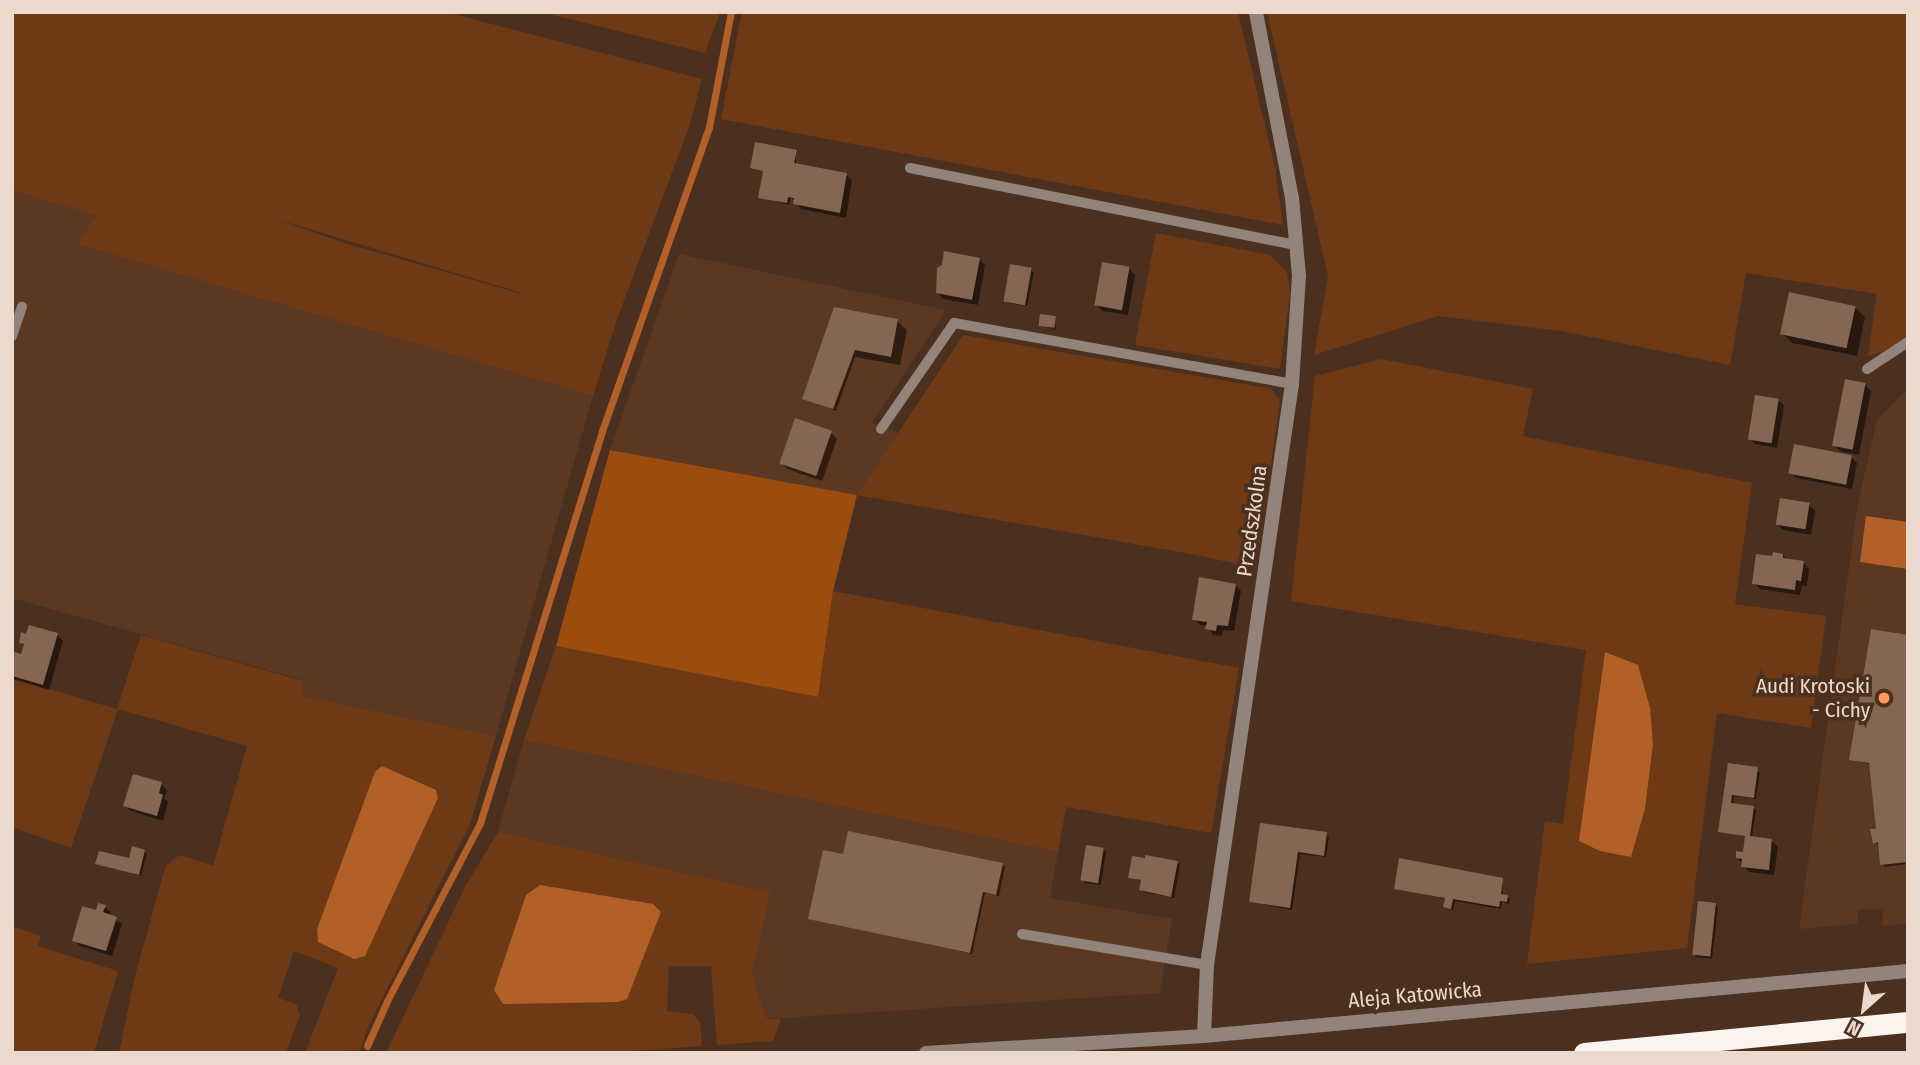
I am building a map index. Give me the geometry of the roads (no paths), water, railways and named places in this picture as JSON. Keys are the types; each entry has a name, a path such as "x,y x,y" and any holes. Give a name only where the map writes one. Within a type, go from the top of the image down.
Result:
{"highway":[{"path":"1584,1053 1908,1022"}],"street":[{"name":"Przedszkolna","path":"1204,1036 1207,965 1292,384 1300,276 1294,245 1292,198 1256,12"},
{"name":"Aleja Katowicka","path":"926,1053 1204,1036 1908,971"}],"lane":[{"path":"910,168 1294,245"},
{"path":"12,336 22,307"},
{"path":"881,429 954,323 1292,384"},
{"path":"1867,369 1908,342"},
{"path":"1022,934 1207,965"}],"waterway":[{"path":"367,1046 387,1001 480,823 602,431 709,127 731,12"}],"place":[{"name":"Audi Krotoski - Cichy","path":"1884,698"}]}
